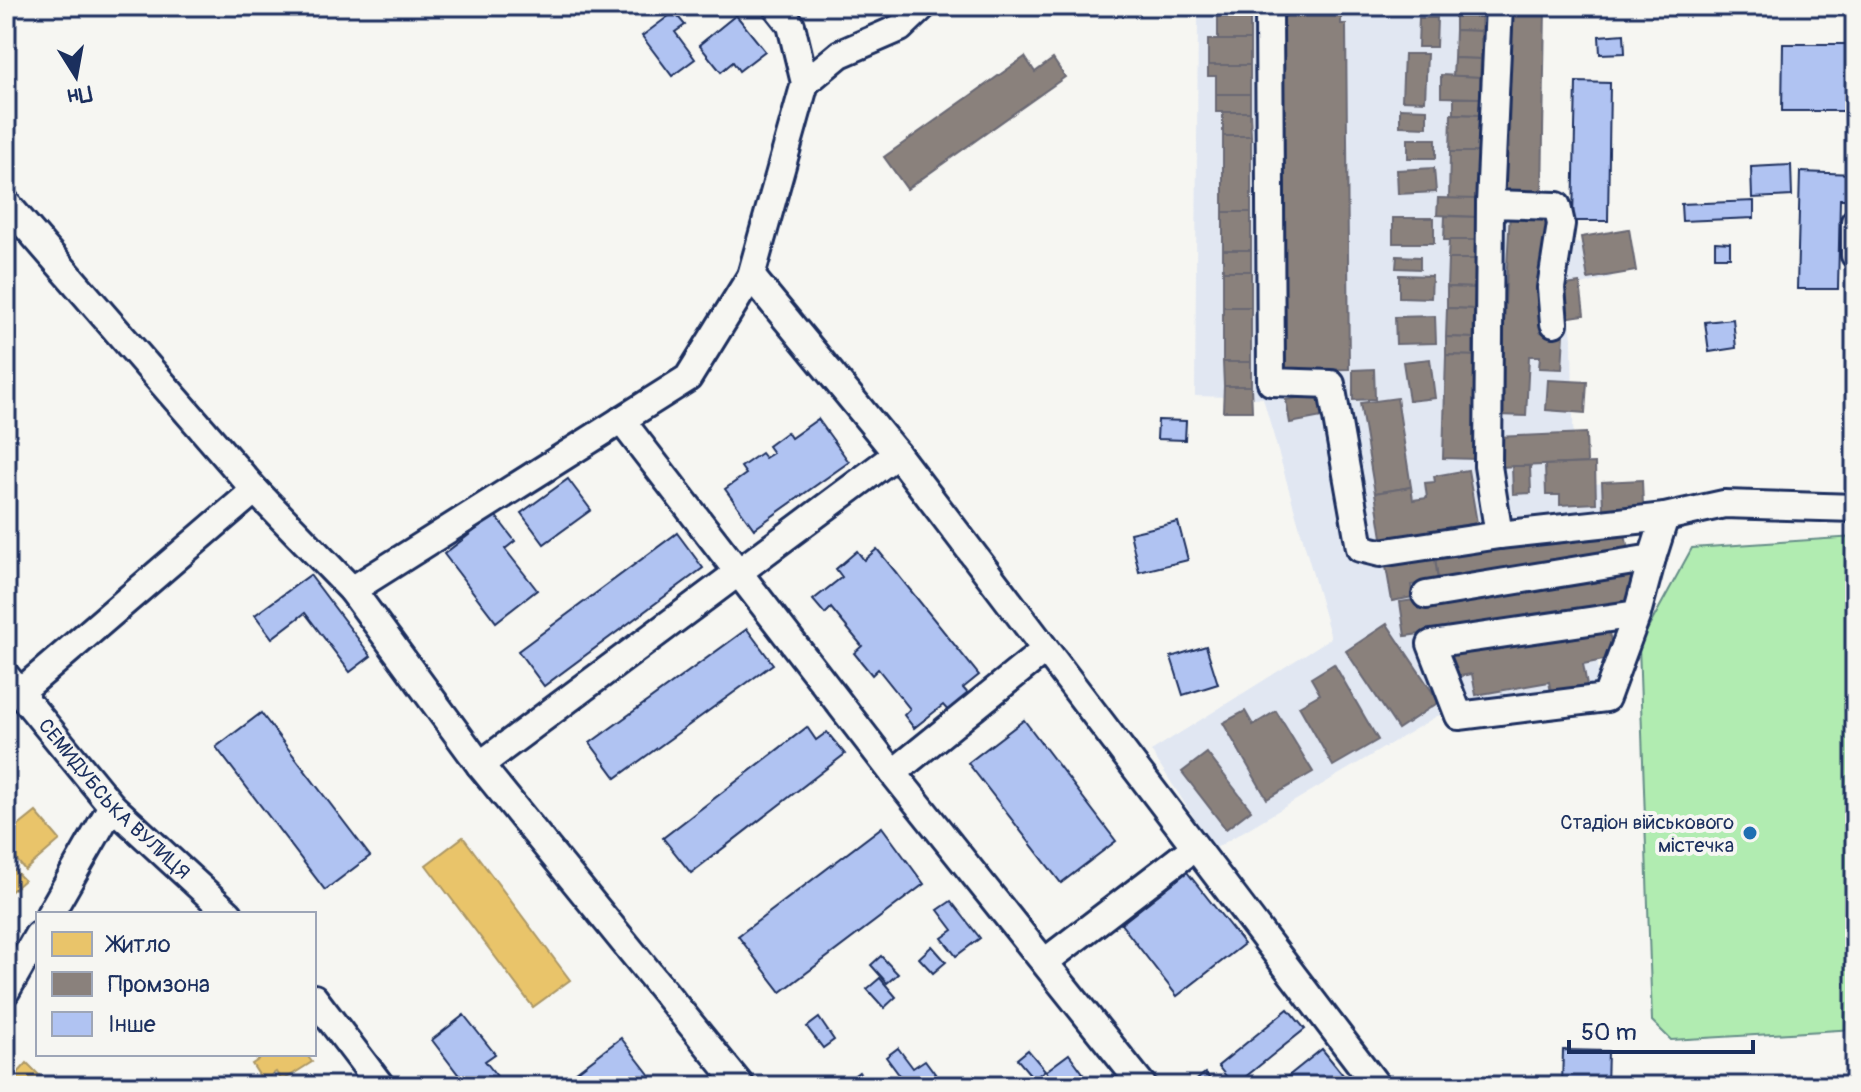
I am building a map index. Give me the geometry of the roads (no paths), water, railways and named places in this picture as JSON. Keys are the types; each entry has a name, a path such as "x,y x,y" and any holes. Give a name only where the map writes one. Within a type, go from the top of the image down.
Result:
{"street":[{"path":"352,590 688,378 751,276 805,83 791,25 776,6"},
{"path":"805,83 840,54 900,28 923,6"},
{"path":"1274,6 1269,10 1271,382 1331,384 1360,548 1380,553 1499,535 1665,517 1724,504 1855,508"},
{"path":"1499,6 1490,204 1488,466 1499,535"},
{"path":"6,203 255,490 352,590 480,765 741,1086"},
{"path":"1490,204 1557,206 1561,224 1551,288 1554,323"},
{"path":"1855,222 1855,255"},
{"path":"751,276 897,454 1377,1086"},
{"path":"621,420 893,773 1143,1086"},
{"path":"480,765 897,454"},
{"path":"13,684 255,490"},
{"path":"1637,614 1431,644 1459,716 1606,698 1637,614 1665,517"},
{"path":"1426,595 1652,558"},
{"path":"893,773 1045,650"},
{"name":"СЕМИДУБСЬКА ВУЛИЦЯ","path":"13,684 112,806 227,912"},
{"path":"51,912 112,806"},
{"path":"1046,961 1195,847"},
{"path":"6,991 36,938"},
{"path":"316,1001 381,1086"}],"place":[{"name":"Стадіон військового містечка","path":"1750,833"}]}
